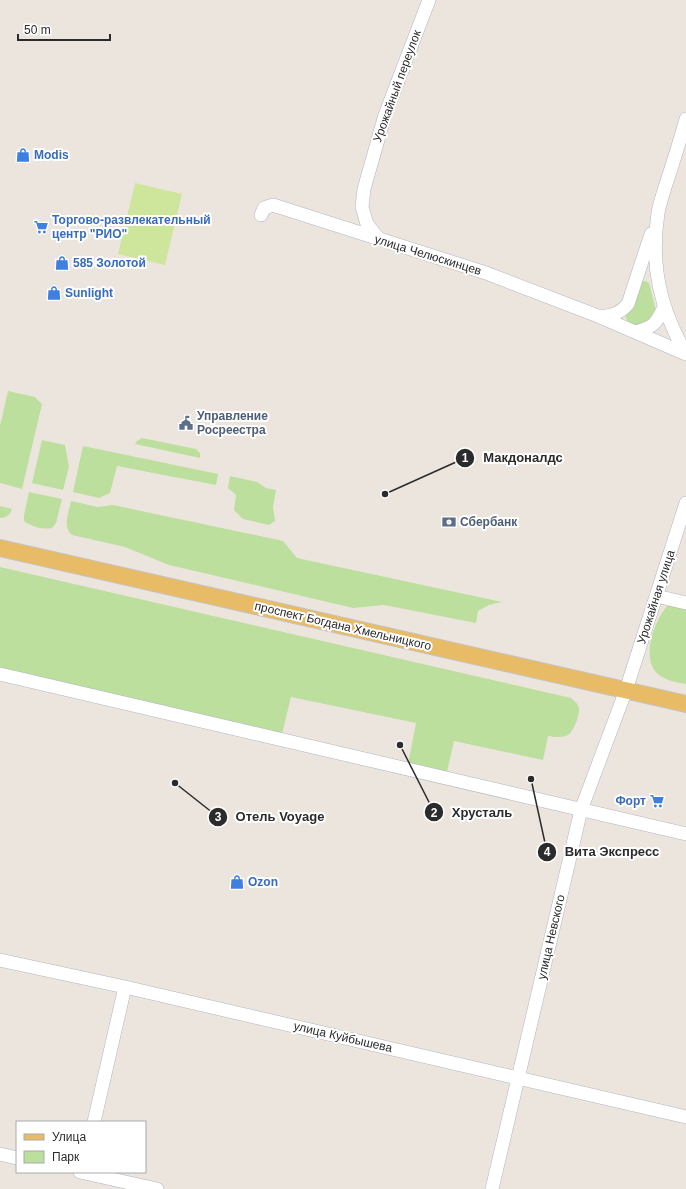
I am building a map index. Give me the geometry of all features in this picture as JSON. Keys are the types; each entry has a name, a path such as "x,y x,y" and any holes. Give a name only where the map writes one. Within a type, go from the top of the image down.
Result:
{"main road":[{"name":"проспект Богдана Хмельницкого","path":"0,548 686,704"}],"street":[{"name":"Урожайный переулок","path":"379,239 367,224 362,207 364,189 385,114 429,0"},
{"path":"598,316 608,317 615,315 622,311 628,304 686,119"},
{"name":"улица Челюскинцев","path":"261,215 264,208 274,205 486,273 598,316 686,354"},
{"path":"658,212 655,244 655,265 658,285 664,307 676,337 686,354"},
{"path":"635,332 648,329 657,322 664,307"},
{"name":"Урожайная улица","path":"626,690 686,503"},
{"path":"656,596 686,603"},
{"path":"0,674 686,834"},
{"name":"улица Невского","path":"492,1189 581,810 626,690"},
{"name":"улица Куйбышева","path":"0,960 125,987 686,1117"},
{"path":"94,1121 125,987"},
{"path":"0,1154 16,1158"},
{"path":"86,1173 157,1189"}],"green space":[{"path":"135,183 182,194 165,265 118,254"},
{"path":"642,281 649,283 656,311 655,315 644,325 632,325 626,319 626,310"},
{"path":"8,391 35,397 42,404 22,489 0,483 0,426"},
{"path":"142,438 196,449 200,453 200,458 135,444"},
{"path":"42,440 65,445 69,467 63,490 32,483"},
{"path":"83,446 218,474 216,485 117,466 110,493 99,498 73,492"},
{"path":"230,476 257,482 266,488 276,490 273,507 275,521 269,525 243,519 234,510 236,495 228,488"},
{"path":"29,492 62,499 56,523 52,528 38,528 24,521"},
{"path":"71,501 98,507 113,505 283,541 297,558 502,602 489,605 478,611 476,623 384,605 353,608 169,565 125,547 72,535 67,527"},
{"path":"0,506 12,509 8,516 0,518"},
{"path":"0,567 571,698 577,703 579,708 577,719 574,727 568,735 561,737 548,736 543,760 454,741 447,772 408,764 416,723 291,697 282,734 0,671"},
{"path":"668,605 686,606 686,684 661,677 651,664 650,647 652,637 663,611"}],"place":[{"name":"Modis","path":"23,155"},
{"name":"Торгово-развлекательный центр \"РИО\"","path":"41,227"},
{"name":"585 Золотой","path":"62,263"},
{"name":"Sunlight","path":"54,293"},
{"name":"Управление Росреестра","path":"186,423"},
{"name":"Макдоналдс","path":"385,494"},
{"name":"Сбербанк","path":"449,522"},
{"name":"Хрусталь","path":"400,745"},
{"name":"Вита Экспресс","path":"531,779"},
{"name":"Отель Voyage","path":"175,783"},
{"name":"Форт","path":"657,801"},
{"name":"Ozon","path":"237,882"}]}
